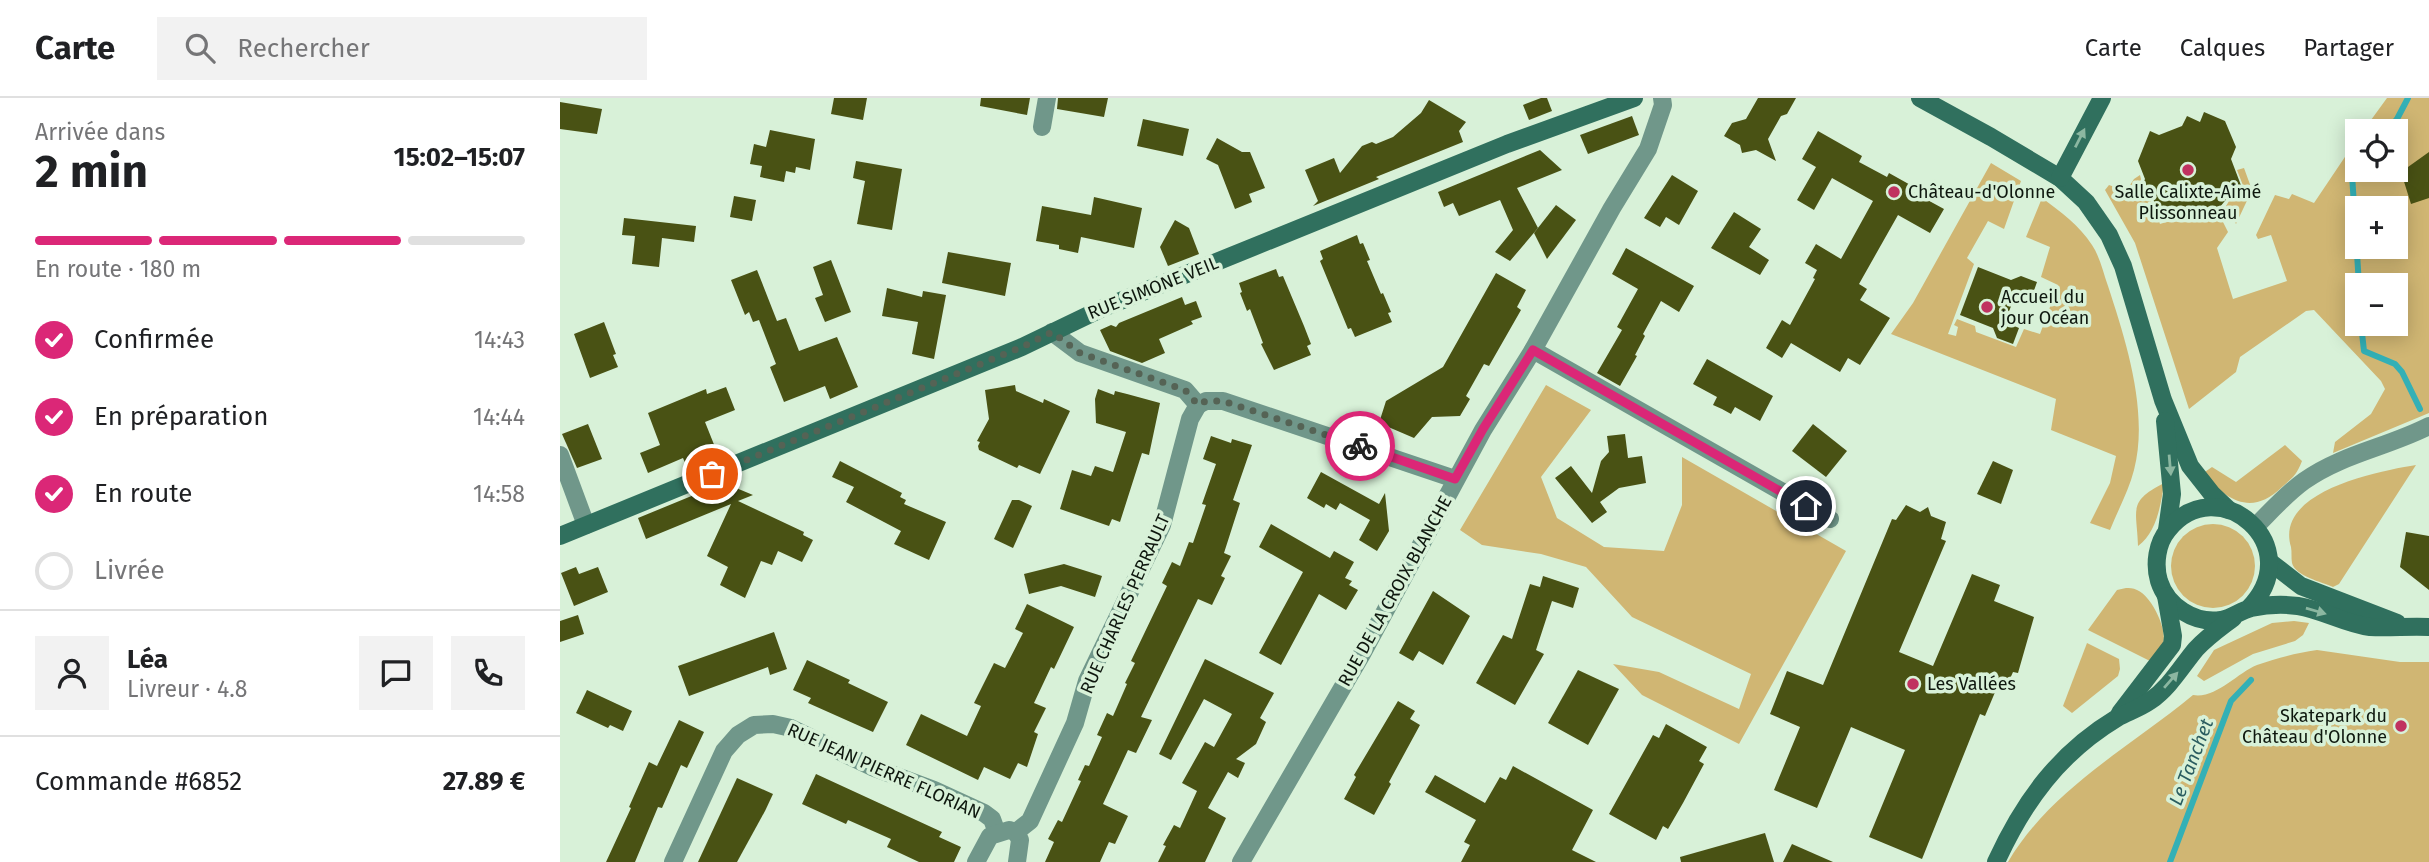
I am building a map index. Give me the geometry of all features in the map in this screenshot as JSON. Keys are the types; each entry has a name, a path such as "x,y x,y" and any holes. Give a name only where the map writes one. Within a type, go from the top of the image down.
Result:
{"main road":[{"name":"RUE SIMONE VEIL","path":"560,536 990,360 1103,308 1495,149 1634,98"},
{"path":"1920,98 2060,178 2086,202 2113,243 2128,281 2163,400 2190,466 2212,494 2229,510"},
{"path":"2060,178 2102,98"},
{"path":"2116,719 2172,645 2166,596 2156,565 2157,552 2167,530 2172,494 2163,400"},
{"path":"1996,862 2018,818 2039,786 2067,757 2116,719 2163,690 2204,641 2242,612 2264,588 2270,562 2268,549 2256,526 2244,516 2229,510 2195,510 2180,518 2167,530"},
{"path":"2270,562 2301,586 2374,612 2403,626"},
{"path":"2166,596 2183,611 2204,620 2220,620 2242,612 2299,606 2369,626 2429,627"}],"street":[{"path":"1042,127 1047,98"},
{"name":"RUE DE LA CROIX BLANCHE","path":"1241,862 1362,654 1483,429 1533,350 1648,149 1663,106 1662,98"},
{"path":"1052,332 1080,353 1185,390 1198,405 1206,401 1223,401 1455,479"},
{"path":"1533,350 1830,519"},
{"name":"RUE CHARLES PERRAULT","path":"1016,832 1030,821 1074,723 1087,681 1162,526 1191,419 1198,405"},
{"path":"2256,526 2290,493 2318,472 2429,426"},
{"path":"560,455 586,526"},
{"name":"RUE JEAN PIERRE FLORIAN","path":"673,862 724,751 738,735 754,725 773,724 791,728 872,768 934,790 984,813 992,819 997,833"},
{"path":"976,862 990,836 1009,831 1016,832 1020,840 1017,862"}],"shaded area":[{"path":"2387,98 2429,98 2429,413 2333,453 2335,442 2371,414 2385,389 2381,381 2314,310 2306,311 2240,357 2236,372 2189,409 2135,243 2105,190 2109,185 2126,191 2140,175 2139,189 2148,194 2160,224 2196,221 2199,214 2209,210 2218,212 2228,232 2217,248 2233,299 2287,281 2271,235 2258,239 2256,235 2275,195 2289,199 2292,194 2314,203 2345,157 2345,182 2408,182 2408,119 2372,119"},
{"path":"1991,163 2021,181 2004,229 1988,221 1967,258 1974,264 1948,334 1956,336 1958,327 1954,325 1957,319 1975,326 1976,332 2016,347 2024,329 2040,334 2058,285 2041,277 2050,247 2026,237 2042,198 2069,219 2087,238 2099,260 2128,353 2139,425 2134,470 2110,530 2090,523 2110,483 2116,456 2051,430 2056,399 1891,334 1913,303"},
{"path":"2244,168 2252,190 2236,224 2226,206 2234,193 2244,188 2237,170"},
{"path":"1546,385 1591,410 1541,477 1557,518 1604,547 1664,551 1682,505 1682,457 1846,551 1739,744 1642,695 1613,664 1659,672 1739,709 1751,674 1632,617 1586,567 1541,554 1482,545 1460,530"},
{"path":"2285,445 2302,461 2300,466 2282,487 2260,501 2240,502 2221,491 2202,474 2212,467 2236,482"},
{"path":"2416,465 2339,584 2333,587 2303,575 2294,568 2290,528 2298,511 2313,498 2356,479"},
{"path":"2164,483 2154,525 2138,546 2136,515 2139,502"},
{"path":"2205,524 2221,524 2237,531 2248,542 2255,558 2252,582 2243,596 2221,608 2205,608 2189,601 2178,590 2171,574 2171,558 2178,542 2189,531"},
{"path":"2136,589 2148,599 2162,625 2162,648 2150,661 2088,630 2117,590"},
{"path":"2272,623 2309,623 2303,635 2295,641 2253,654 2204,681 2197,676 2214,650"},
{"path":"2087,643 2119,659 2120,669 2118,676 2072,713 2063,706"},
{"path":"2317,650 2400,662 2429,662 2429,862 2008,862 2026,836 2069,791 2193,695 2210,693 2257,665"}],"building":[{"path":"834,98 867,98 863,120 831,114"},
{"path":"981,98 1030,98 1027,115 980,106"},
{"path":"1058,98 1108,98 1104,117 1057,109"},
{"path":"1547,98 1552,111 1529,120 1523,105"},
{"path":"1758,98 1796,98 1787,114 1781,116 1768,139 1776,161 1756,150 1742,153 1740,145 1724,136 1732,123 1746,119"},
{"path":"1429,100 1466,122 1459,131 1463,142 1313,206 1318,201 1305,170 1334,158 1340,173 1362,146 1393,137 1421,113"},
{"path":"560,102 602,109 597,134 560,129"},
{"name":"Salle Calixte-Aimé Plissonneau","path":"2204,112 2225,121 2236,147 2231,159 2242,188 2232,192 2220,207 2193,218 2172,216 2162,220 2150,192 2141,188 2145,179 2138,161 2150,131 2159,135 2182,126 2187,116 2200,122"},
{"path":"1632,116 1639,135 1588,154 1580,135"},
{"path":"1143,119 1189,129 1183,156 1137,146"},
{"path":"770,130 815,139 810,170 796,167 795,173 786,171 784,182 760,177 762,166 750,164 754,144 766,147"},
{"path":"1818,131 1862,156 1859,162 1887,177 1889,173 1914,187 1911,191 1944,209 1930,233 1898,215 1859,284 1867,289 1860,300 1890,318 1860,365 1848,358 1840,372 1791,343 1782,358 1766,348 1782,320 1790,325 1815,279 1813,278 1817,270 1805,263 1816,244 1841,259 1873,201 1832,178 1814,210 1797,200 1816,167 1802,159"},
{"path":"1217,138 1242,152 1250,152 1265,188 1249,194 1252,202 1235,209 1218,165 1206,159"},
{"path":"1540,150 1562,170 1517,188 1538,228 1510,261 1495,252 1513,230 1500,200 1459,216 1453,203 1444,207 1438,192"},
{"path":"2429,152 2429,198 2411,204 2404,182 2408,182 2408,167"},
{"path":"856,161 902,169 892,230 857,224 865,181 853,178"},
{"path":"1672,175 1698,191 1679,225 1666,217 1660,227 1644,218"},
{"path":"734,196 756,200 752,221 730,217"},
{"path":"1094,197 1142,208 1134,248 1081,237 1078,253 1059,249 1059,245 1036,241 1042,206 1091,215"},
{"path":"1556,205 1576,220 1547,259 1534,233"},
{"path":"1734,212 1761,229 1749,247 1769,260 1760,275 1711,248"},
{"path":"624,218 696,226 694,242 662,238 659,267 632,264 635,236 622,235"},
{"path":"1175,220 1189,228 1199,254 1168,266 1160,247"},
{"path":"1357,235 1360,244 1363,243 1370,260 1367,261 1391,312 1388,313 1392,322 1355,337 1351,328 1348,329 1320,261 1323,259 1320,251"},
{"path":"1626,248 1694,286 1679,312 1661,301 1643,334 1645,336 1635,355 1637,356 1620,386 1597,373 1622,330 1617,327 1638,289 1612,274"},
{"path":"948,252 1011,263 1005,296 942,283"},
{"path":"831,260 851,312 825,322 815,298 823,295 813,267"},
{"name":"Accueil du jour Océan","path":"1978,267 2011,280 2021,276 2037,282 2031,299 2016,293 2005,322 2019,328 2013,344 1997,338 1993,328 1960,315"},
{"path":"1276,269 1279,277 1283,276 1304,326 1311,344 1307,346 1311,355 1274,370 1261,344 1263,343 1250,309 1247,311 1239,283"},
{"path":"757,270 777,321 786,318 799,351 837,337 858,387 830,399 825,386 784,402 770,367 776,364 759,320 753,322 749,312 745,315 731,280"},
{"path":"1496,273 1526,290 1517,307 1521,310 1489,366 1484,364 1466,396 1470,399 1460,416 1432,417 1414,438 1379,423 1386,401 1443,367"},
{"path":"887,288 922,297 923,291 946,295 934,359 912,354 918,322 882,316"},
{"path":"1182,297 1185,305 1196,301 1202,317 1191,321 1193,324 1159,339 1165,353 1142,363 1110,351 1100,330 1111,325 1116,327 1119,323"},
{"path":"604,322 618,367 590,378 574,334"},
{"path":"1707,359 1773,396 1760,421 1735,407 1731,414 1713,405 1717,397 1693,384"},
{"path":"1015,385 1016,391 1043,403 1044,399 1070,411 1040,474 1019,465 1017,468 979,450 980,442 977,441 989,419 985,390"},
{"path":"726,387 735,410 705,422 717,452 686,465 683,458 648,473 640,453 660,445 648,413 706,389 707,394"},
{"path":"1098,389 1114,395 1115,391 1160,403 1149,455 1142,453 1120,522 1112,519 1109,526 1060,509 1072,470 1091,476 1095,466 1113,472 1126,432 1096,423 1095,399"},
{"path":"588,424 602,459 577,468 562,434"},
{"path":"1813,424 1847,451 1826,477 1792,451"},
{"path":"1625,434 1628,458 1642,456 1646,483 1619,488 1600,502 1607,512 1592,523 1555,478 1571,466 1592,493 1601,461 1609,452 1607,436"},
{"path":"1211,436 1231,443 1232,439 1252,445 1233,500 1240,503 1224,553 1231,556 1221,576 1225,578 1212,605 1198,599 1141,717 1152,720 1136,753 1128,750 1103,804 1128,816 1115,844 1109,842 1100,862 1045,862 1054,842 1048,839 1058,820 1062,822 1081,781 1078,780 1085,765 1089,766 1102,737 1097,735 1107,713 1113,716 1127,684 1125,683 1135,663 1131,661 1167,586 1162,583 1172,562 1180,566 1189,542 1193,543 1206,505 1202,504 1216,464 1203,459"},
{"path":"840,461 902,493 900,497 906,500 904,504 946,522 929,560 894,544 901,531 846,502 854,487 832,477"},
{"path":"1993,461 2013,470 2001,504 1977,494"},
{"path":"1321,472 1379,504 1385,493 1389,531 1377,551 1359,540 1370,520 1340,503 1336,510 1326,504 1324,508 1307,498"},
{"path":"728,481 729,485 753,495 738,501 804,532 803,535 813,540 802,562 778,551 772,565 761,561 745,598 720,585 728,567 707,556 731,504 646,539 638,518"},
{"path":"1012,500 1032,506 1013,548 994,539"},
{"name":"Les Vallées","path":"1906,505 1920,512 1928,507 1931,516 1946,522 1941,539 1946,541 1899,652 1933,666 1972,574 2000,585 1994,601 2034,617 2018,673 2013,672 2009,681 2001,678 1985,716 1980,714 1922,859 1869,837 1905,750 1851,727 1817,808 1774,790 1800,727 1770,714 1787,671 1823,685 1892,519 1896,520"},
{"path":"1271,524 1330,558 1334,551 1354,562 1345,578 1352,581 1349,585 1358,590 1346,610 1319,594 1281,665 1259,653 1303,572 1259,547"},
{"path":"2406,532 2429,536 2429,590 2400,567"},
{"path":"1064,564 1102,576 1095,597 1061,586 1029,594 1024,574"},
{"path":"576,567 579,574 598,567 608,592 574,606 561,573"},
{"path":"1543,576 1579,588 1573,608 1552,601 1536,650 1544,654 1515,705 1476,683 1503,635 1512,639 1530,584 1540,587"},
{"path":"1433,591 1470,616 1443,665 1419,651 1413,661 1399,653"},
{"path":"1027,604 1074,627 1034,703 1046,708 1034,732 1038,734 1027,767 1018,763 1010,779 984,767 978,780 906,745 921,714 967,736 981,706 974,703 994,663 1005,668 1023,633 1015,629"},
{"path":"578,615 584,634 560,642 560,621"},
{"path":"774,632 787,669 770,675 768,667 689,696 678,666"},
{"path":"1205,659 1274,693 1260,718 1266,722 1256,744 1236,759 1245,763 1238,778 1228,772 1208,808 1226,818 1205,862 1158,862 1166,846 1163,845 1174,825 1180,828 1197,791 1182,783 1205,742 1214,747 1232,714 1204,699 1171,760 1159,754"},
{"path":"807,660 888,702 873,732 808,703 811,698 793,690"},
{"path":"1578,670 1619,689 1588,745 1548,723"},
{"path":"587,690 632,711 623,731 610,725 608,728 576,713"},
{"path":"1398,701 1415,711 1410,719 1420,725 1374,815 1344,799 1356,777 1354,775"},
{"path":"679,720 704,732 687,768 681,765 662,808 658,807 635,862 606,862 649,762 657,766"},
{"path":"1666,724 1707,747 1699,761 1704,764 1683,803 1668,829 1663,826 1656,840 1609,814 1653,735 1659,738"},
{"path":"1513,766 1593,810 1572,850 1596,862 1461,862 1470,845 1464,842 1476,820 1425,792 1435,775 1485,803 1500,777 1506,780"},
{"path":"816,774 942,832 939,837 961,847 954,862 919,862 887,847 891,839 848,820 846,824 802,804"},
{"path":"737,778 773,794 737,862 698,862"},
{"path":"1765,833 1774,862 1681,862 1680,857"},
{"path":"1792,844 1833,862 1783,862"}],"waterway":[{"name":"Le Tanchet","path":"2397,119 2408,98"},
{"name":"Le Tanchet","path":"2353,182 2358,273"},
{"name":"Le Tanchet","path":"2362,336 2364,351 2395,364 2402,372 2420,409"},
{"name":"Le Tanchet","path":"2170,862 2231,701 2251,680"}],"way so far":[{"path":"712,474 1022,347 1052,332 1080,353 1185,390 1198,405 1206,401 1223,401 1360,446"}],"place":[{"name":"Salle Calixte-Aimé Plissonneau","path":"2188,170"},
{"name":"Château-d'Olonne","path":"1894,192"},
{"name":"Accueil du jour Océan","path":"1987,307"},
{"name":"Les Vallées","path":"1913,684"},
{"name":"Skatepark du Château d'Olonne","path":"2401,726"}],"route":[{"path":"1360,446 1455,479 1533,350 1806,506"}]}
